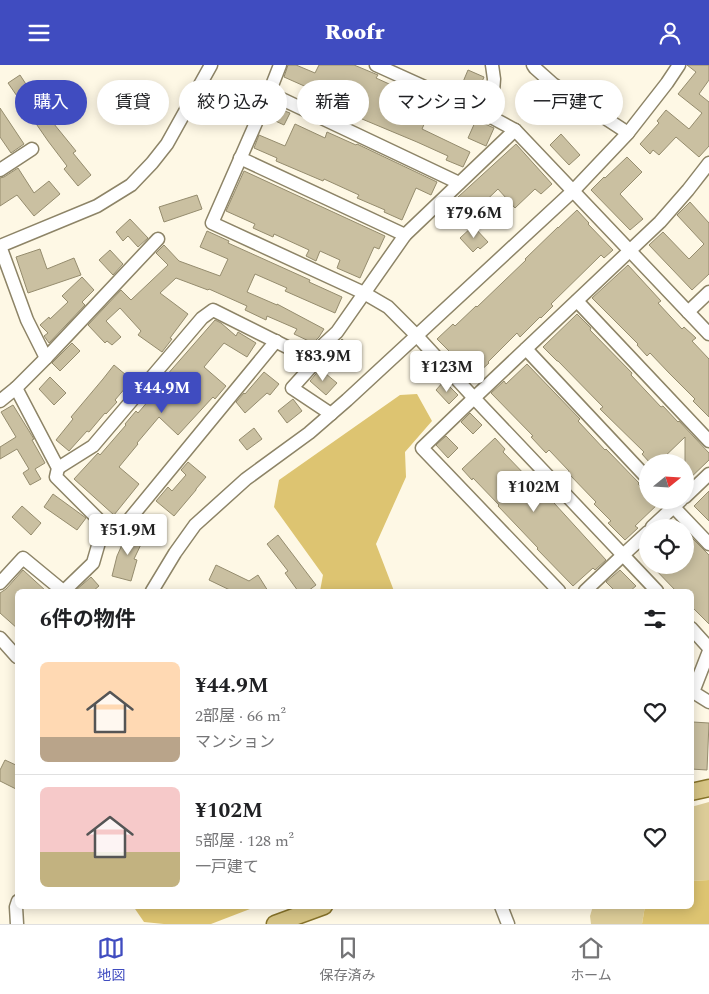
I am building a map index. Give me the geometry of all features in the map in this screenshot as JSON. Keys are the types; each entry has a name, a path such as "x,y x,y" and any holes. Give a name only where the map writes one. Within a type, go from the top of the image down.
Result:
{"main road":[{"path":"694,791 709,788"},
{"path":"275,924 316,909"}],"street":[{"path":"46,358 27,319 0,246 96,206 131,185 167,145 211,65"},
{"path":"274,80 280,65"},
{"path":"376,65 409,80"},
{"path":"492,65 494,80"},
{"path":"533,65 553,84 628,133"},
{"path":"153,589 195,525 246,479 309,433 331,414 573,191 628,133 679,65"},
{"path":"287,102 459,183"},
{"path":"255,125 212,223 364,293 388,307 655,589"},
{"path":"505,125 515,130 709,334"},
{"path":"309,357 337,332 405,235 515,130"},
{"path":"0,170 32,149"},
{"path":"240,158 405,235"},
{"path":"557,589 422,448 660,222 709,163"},
{"path":"0,401 46,358 158,239"},
{"path":"688,312 709,293"},
{"path":"577,301 709,441"},
{"path":"58,468 93,445 202,318 213,310 309,357"},
{"path":"16,388 58,468 56,477 104,525 112,527 128,521 276,341"},
{"path":"526,349 639,469"},
{"path":"309,357 311,367 292,388 331,414"},
{"path":"694,488 709,474"},
{"path":"659,519 668,509"},
{"path":"680,509 709,544"},
{"path":"66,589 93,563 104,525"},
{"path":"587,589 639,540"},
{"path":"0,583 23,558 62,589"},
{"path":"694,632 709,649 694,688"},
{"path":"0,638 15,655"},
{"path":"694,692 709,702"},
{"path":"16,909 17,924"},
{"path":"502,909 508,924"}],"shaded area":[{"path":"417,394 432,421 405,452 406,477 376,544 393,589 320,589 323,575 274,507 279,480 400,395"},
{"path":"709,802 709,880 694,881 694,806"},
{"path":"709,880 709,924 642,924 644,909 694,909 694,881"},
{"path":"135,909 250,909 211,924 144,922"},
{"path":"592,909 644,909 642,924 591,924 590,916"}],"building":[{"path":"288,65 296,65 315,73 319,65 354,65 378,75 376,78 380,80 379,125 424,125 422,129 470,152 463,167 446,160 448,156 369,122 369,80 297,80 297,83 284,77"},
{"path":"687,65 709,65 709,80 699,94 709,102 709,146 699,157 676,137 659,155 653,150 650,154 640,144 659,123 657,121 666,110 689,129 702,113 678,94 696,72"},
{"path":"468,70 484,77 483,80 464,80"},
{"path":"20,75 23,80 15,80 15,93 8,83"},
{"path":"0,108 24,144 11,153 0,137"},
{"path":"295,124 325,138 327,132 357,144 437,182 431,195 416,188 402,220 384,212 385,210 357,198 359,195 324,179 323,181 276,161 277,158 254,148 259,135 285,146"},
{"path":"37,125 55,125 76,151 73,153 91,175 78,186 64,169 67,166"},
{"path":"474,125 487,125 494,128 486,146 468,138"},
{"path":"561,134 580,155 569,165 550,145"},
{"path":"516,144 552,184 541,194 535,189 515,208 498,189 473,213 458,197"},
{"path":"627,157 642,172 620,194 643,219 630,230 591,190"},
{"path":"18,168 34,193 49,181 60,194 34,216 17,195 0,206 0,178"},
{"path":"244,171 385,236 379,249 374,247 360,278 337,268 340,260 320,251 316,261 306,256 309,250 274,234 273,237 253,228 255,224 226,211"},
{"path":"197,195 202,209 164,222 159,207"},
{"path":"690,202 709,223 709,274 692,290 649,245 663,232 689,259 704,244 677,215"},
{"path":"577,210 613,250 604,258 601,255 551,304 553,306 541,318 520,337 517,333 477,374 458,353 454,356 437,339 453,324 455,326 477,307"},
{"path":"130,219 148,238 138,247 128,236 123,241 116,232"},
{"path":"473,226 488,242 473,252 460,238"},
{"path":"207,231 229,241 228,243 310,280 309,282 342,297 335,313 285,291 287,288 255,274 247,292 277,304 324,329 313,343 294,334 297,329 267,316 266,320 245,310 247,306 209,289 176,278 160,293 188,314 162,352 138,335 141,331 120,308 106,321 121,337 112,345 107,341 105,343 88,325 121,290 131,300 168,265 156,253 164,245 179,261 220,276 228,259 200,247"},
{"path":"40,249 47,269 74,258 81,275 28,293 16,257"},
{"path":"110,250 123,264 113,275 99,260"},
{"path":"628,265 661,301 658,303 682,329 684,327 696,338 692,341 709,359 709,417 693,401 695,399 650,353 647,356 638,344 592,298"},
{"path":"82,277 94,290 82,302 85,305 49,343 44,336 48,333 40,325 49,317 50,319 68,302 62,296"},
{"path":"577,314 661,407 663,406 679,421 709,453 709,460 694,474 694,454 685,454 685,437 667,454 642,454 644,452 600,409 603,407 543,347"},
{"path":"215,320 236,336 238,332 256,343 247,357 224,343 204,367 226,386 215,399 213,397 178,435 159,417 137,443 119,467 139,484 114,515 74,479 98,453 100,455 136,411 138,413 161,386 159,384"},
{"path":"342,339 358,353 349,363 333,349"},
{"path":"72,343 80,351 60,371 52,363"},
{"path":"527,364 580,419 578,421 605,450 639,483 639,509 653,509 642,519 639,519 639,522 635,526 638,528 625,540 608,523 611,521 594,504 596,502 568,473 569,471 549,450 546,453 531,437 533,436 491,393 504,381 506,384"},
{"path":"114,365 132,380 115,400 117,402 69,451 56,440 73,419 71,417"},
{"path":"320,369 337,383 326,395 310,381"},
{"path":"264,372 279,384 270,395 267,393 245,413 236,402"},
{"path":"50,377 66,393 54,405 39,389"},
{"path":"444,381 458,395 449,404 436,390"},
{"path":"293,399 302,411 287,423 278,411"},
{"path":"13,405 34,439 32,440 45,463 35,469 41,479 30,485 23,473 29,469 17,449 0,459 0,447 16,437 1,412"},
{"path":"470,413 482,425 473,434 461,422"},
{"path":"254,428 262,439 247,450 239,440"},
{"path":"446,436 458,448 448,458 436,445"},
{"path":"495,438 505,449 503,452 529,479 531,477 545,491 606,560 595,570 593,568 573,586 537,549 499,505 462,469"},
{"path":"188,462 206,477 174,516 156,501 168,487 172,491 186,475 181,470"},
{"path":"709,491 709,521 694,506"},
{"path":"53,494 86,518 77,530 44,507"},
{"path":"22,506 41,523 31,535 12,517"},
{"path":"129,529 145,536 134,559 137,560 131,581 112,576 117,556"},
{"path":"278,535 316,585 311,589 297,589 285,573 288,571 267,544"},
{"path":"694,540 709,555 709,624 694,609 694,589 674,589 660,574 694,574"},
{"path":"216,565 249,581 258,575 267,589 228,589 209,580"},
{"path":"23,570 44,589 15,589 15,626 0,613 0,593"},
{"path":"620,570 636,586 632,589 613,589 606,582"},
{"path":"91,577 99,586 95,589 77,589"},
{"path":"694,722 709,723 707,770 694,769"},
{"path":"5,760 15,765 15,788 0,781 0,770"}]}
